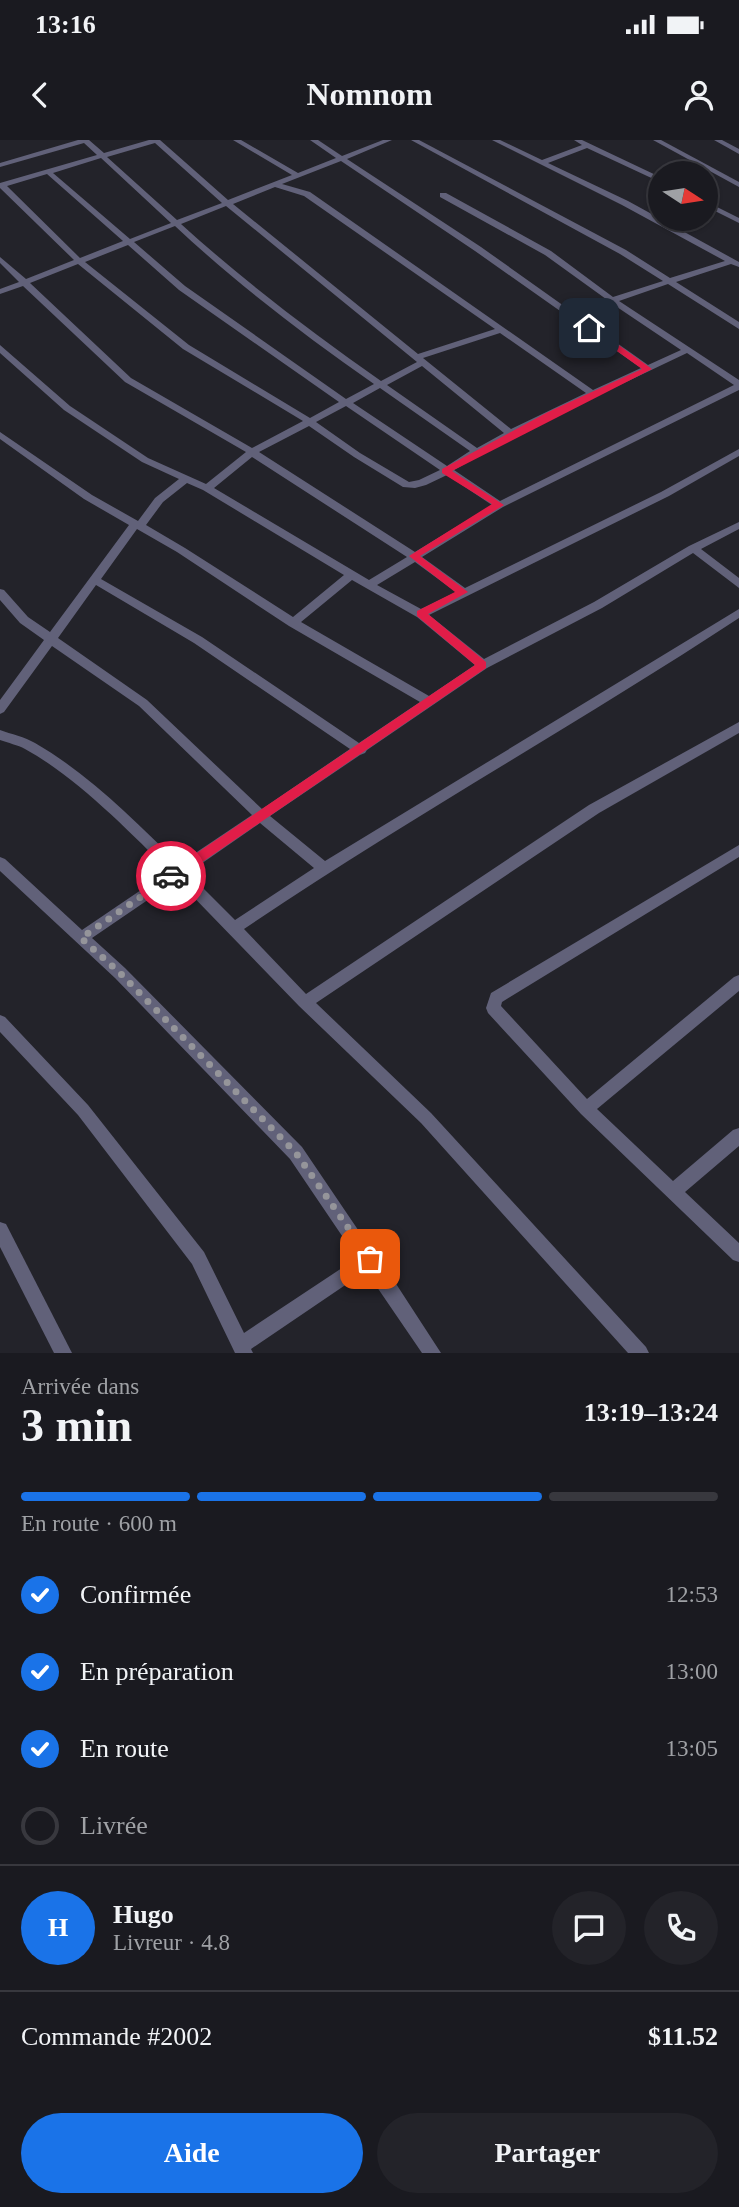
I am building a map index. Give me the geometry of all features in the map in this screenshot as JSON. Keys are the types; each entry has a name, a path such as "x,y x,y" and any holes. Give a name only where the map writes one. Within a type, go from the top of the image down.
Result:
{"street":[{"path":"0,165 85,140 174,224 297,324 477,452"},
{"path":"511,435 226,202 156,140 1,186 79,261 187,347 309,421 407,485 416,484 445,471 511,435 685,351"},
{"path":"236,140 295,174"},
{"path":"313,140 478,249 648,369"},
{"path":"0,292 295,174 389,140"},
{"path":"414,140 588,233 739,326"},
{"path":"495,140 544,162 736,263"},
{"path":"577,140 648,174"},
{"path":"656,140 739,185"},
{"path":"717,140 739,152"},
{"path":"544,162 588,145"},
{"path":"47,171 131,240 182,288 445,471 499,505"},
{"path":"273,183 307,194 594,395"},
{"path":"443,195 548,253 685,351 739,385"},
{"path":"718,210 739,221"},
{"path":"0,259 128,380 251,452 414,556 463,592"},
{"path":"569,314 609,298 736,263"},
{"path":"657,285 678,288"},
{"path":"206,488 251,452 421,360 501,330"},
{"path":"2,354 67,408 145,460 206,488 421,614 483,665"},
{"path":"369,585 499,505 739,385"},
{"path":"0,435 51,474 138,525 293,623 427,700"},
{"path":"421,614 665,494 739,452"},
{"path":"0,709 138,525 159,500 184,480"},
{"path":"81,938 361,750 427,700 483,665 598,606 693,548 739,525"},
{"path":"693,548 739,584"},
{"path":"293,623 351,575"},
{"path":"95,580 198,640 361,750"},
{"path":"0,593 24,621 143,703 262,817 323,867"},
{"path":"234,928 323,867 739,613"},
{"path":"306,1002 594,809 739,727"},
{"path":"0,735 18,738 61,765 178,872 306,1002 426,1118 640,1353"},
{"path":"739,850 496,998 494,1008 497,1015 586,1109 739,1254"},
{"path":"0,863 120,973 296,1153 432,1353"},
{"path":"586,1109 739,982"},
{"path":"0,1022 83,1110 198,1258 242,1349 370,1259"},
{"path":"672,1192 739,1136"},
{"path":"0,1230 63,1353"}],"way so far":[{"path":"171,876 81,938 120,973 296,1153 370,1259"}],"route":[{"path":"171,876 361,750 427,700 483,665 421,614 463,592 414,556 499,505 445,471 551,414 648,369 589,328"}]}
